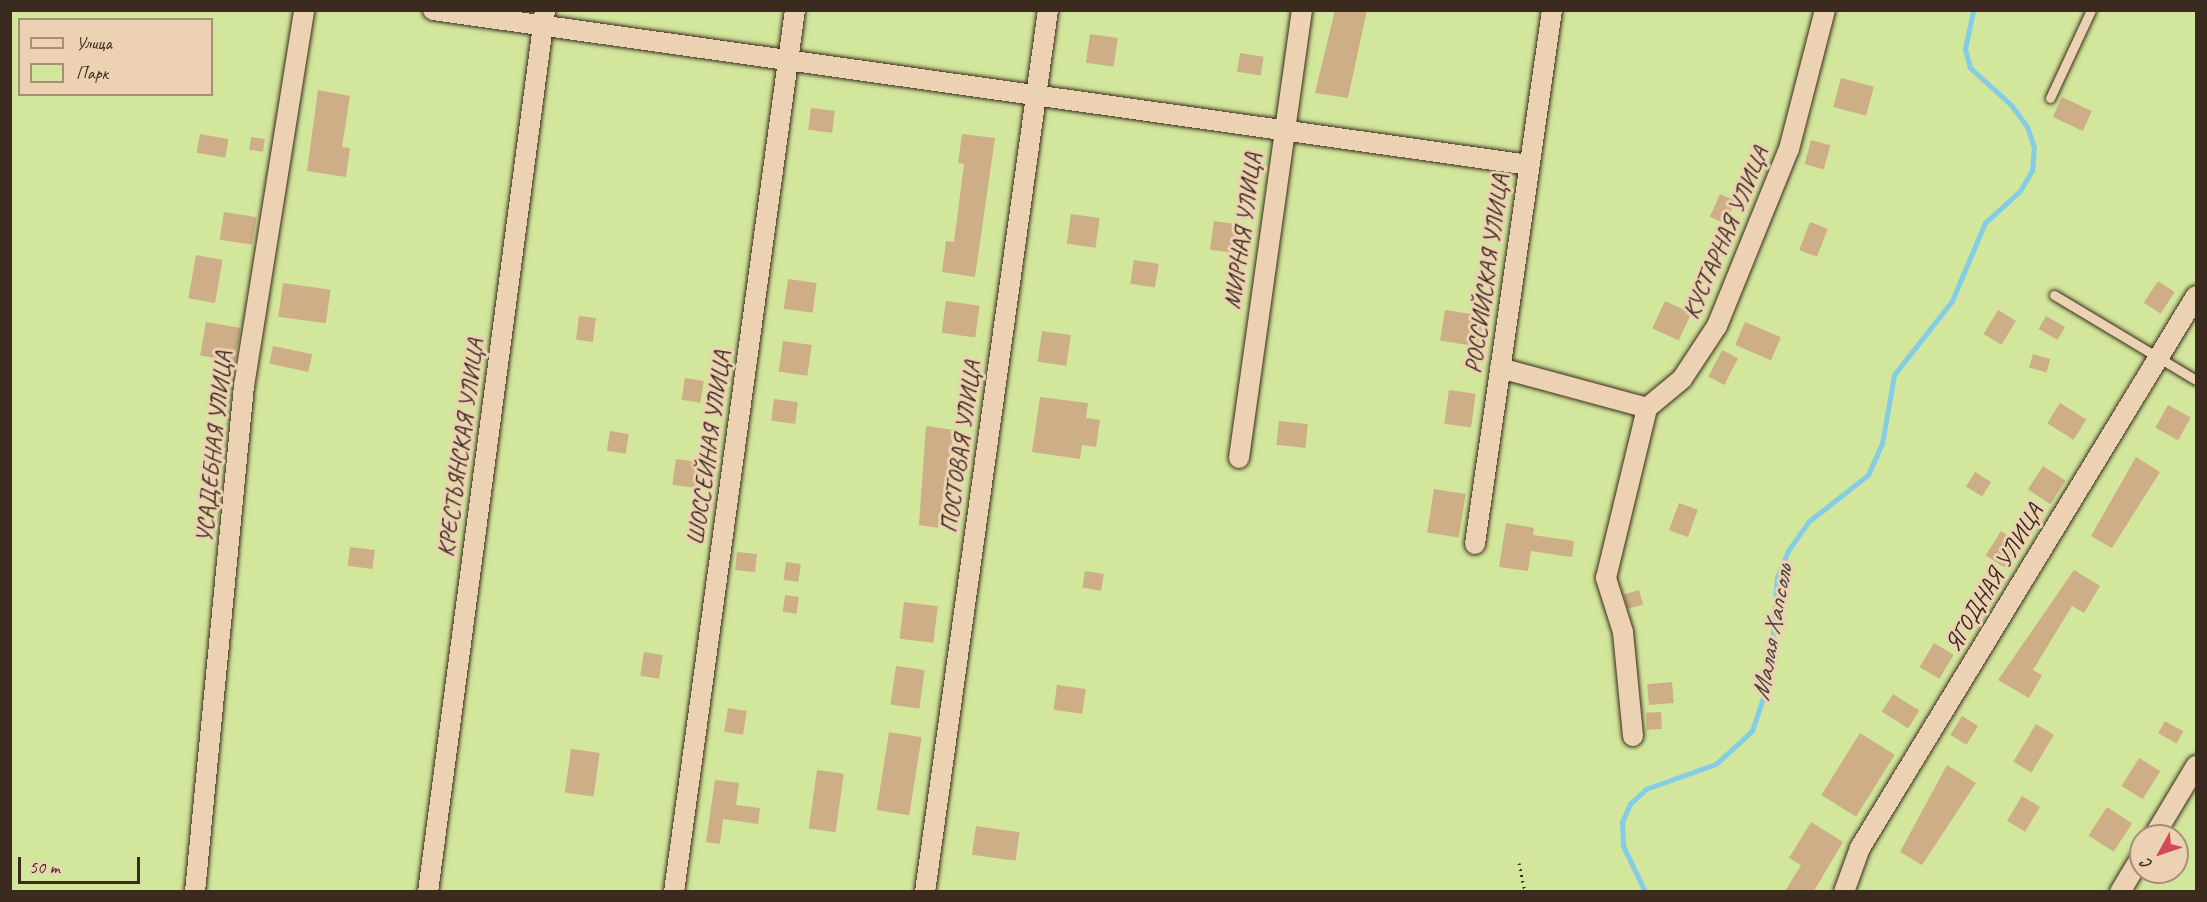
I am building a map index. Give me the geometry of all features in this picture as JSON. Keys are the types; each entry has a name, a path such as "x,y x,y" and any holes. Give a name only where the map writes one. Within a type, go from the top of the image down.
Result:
{"street":[{"name":"УСАДЕБНАЯ УЛИЦА","path":"195,891 244,386 304,10"},
{"path":"432,10 544,18 788,61 1528,165"},
{"name":"ШОССЕЙНАЯ УЛИЦА","path":"674,891 795,10"},
{"name":"ПОСТОВАЯ УЛИЦА","path":"925,891 1048,10"},
{"name":"МИРНАЯ УЛИЦА","path":"1239,458 1282,130 1302,10"},
{"name":"РОССИЙСКАЯ УЛИЦА","path":"1475,544 1552,10"},
{"name":"КУСТАРНАЯ УЛИЦА","path":"1647,408 1682,379 1717,326 1789,148 1825,10"},
{"name":"КРЕСТЬЯНСКАЯ УЛИЦА","path":"428,891 544,18"},
{"name":"ЯГОДНАЯ УЛИЦА","path":"1844,891 1860,848 2196,296"},
{"path":"1500,368 1647,408 1606,578 1623,632 1633,736"},
{"path":"2161,824 2196,766"},
{"path":"2120,891 2129,876"}],"lane":[{"path":"2050,98 2091,10"},
{"path":"2054,295 2196,380"}],"path":[{"path":"1519,863 1525,891"}],"green space":[{"path":"10,11 2196,11 2196,891 11,891"}],"building":[{"path":"1335,10 1367,10 1348,98 1315,93"},
{"path":"1090,34 1118,38 1114,67 1086,63"},
{"path":"1240,53 1264,57 1261,76 1237,72"},
{"path":"1841,78 1874,87 1866,116 1833,107"},
{"path":"318,90 350,96 342,147 350,148 346,177 307,171"},
{"path":"2062,97 2092,111 2083,131 2053,117"},
{"path":"811,108 835,111 832,133 808,130"},
{"path":"200,134 229,139 225,158 197,153"},
{"path":"962,134 995,138 975,277 942,272 946,241 954,242 964,164 958,163"},
{"path":"251,137 265,139 263,152 249,150"},
{"path":"1811,140 1830,145 1824,169 1805,164"},
{"path":"1720,194 1736,201 1725,224 1710,217"},
{"path":"224,212 257,217 252,245 220,240"},
{"path":"1071,214 1100,218 1096,248 1067,244"},
{"path":"1214,221 1242,225 1238,254 1210,250"},
{"path":"1810,222 1828,229 1817,257 1799,250"},
{"path":"196,255 223,260 215,303 188,298"},
{"path":"1134,260 1159,264 1155,288 1130,284"},
{"path":"788,279 817,283 813,313 784,309"},
{"path":"2158,281 2175,292 2161,314 2144,303"},
{"path":"283,283 331,290 326,323 278,317"},
{"path":"946,301 980,306 975,337 942,333"},
{"path":"1665,301 1691,313 1679,340 1652,328"},
{"path":"1445,310 1484,316 1479,347 1440,341"},
{"path":"1998,310 2016,321 2002,345 1984,334"},
{"path":"579,316 596,318 593,342 576,340"},
{"path":"2046,316 2065,327 2058,340 2038,329"},
{"path":"206,322 240,328 235,362 200,355"},
{"path":"1745,322 1781,337 1771,360 1735,345"},
{"path":"1042,331 1071,335 1066,366 1038,362"},
{"path":"783,341 812,345 807,376 779,372"},
{"path":"273,346 312,354 308,372 269,364"},
{"path":"1722,350 1738,358 1724,385 1708,377"},
{"path":"2033,354 2050,359 2046,372 2029,367"},
{"path":"685,378 704,381 700,403 682,400"},
{"path":"1449,390 1476,394 1471,427 1444,424"},
{"path":"1040,397 1088,403 1086,418 1100,420 1096,447 1082,445 1080,459 1032,452"},
{"path":"774,399 798,402 795,424 771,421"},
{"path":"2060,403 2086,419 2074,440 2047,423"},
{"path":"2168,405 2191,418 2178,440 2155,428"},
{"path":"1279,421 1308,424 1305,448 1276,445"},
{"path":"926,426 954,430 938,528 919,525"},
{"path":"610,431 629,434 626,454 607,451"},
{"path":"2136,457 2160,472 2112,548 2091,536"},
{"path":"676,459 705,463 701,489 672,485"},
{"path":"2043,466 2066,481 2050,504 2028,489"},
{"path":"1975,472 1991,482 1982,496 1966,486"},
{"path":"1434,489 1466,494 1459,537 1427,532"},
{"path":"1679,503 1698,510 1688,537 1669,530"},
{"path":"1506,523 1534,528 1533,535 1574,541 1572,557 1531,551 1528,571 1499,567"},
{"path":"2001,531 2020,543 2004,567 1986,556"},
{"path":"350,547 375,550 372,569 348,566"},
{"path":"737,552 757,554 755,572 735,570"},
{"path":"786,562 801,564 798,582 783,580"},
{"path":"2074,570 2100,586 2084,613 2072,606 2033,670 2042,675 2029,698 1998,680"},
{"path":"1085,571 1104,574 1101,591 1082,588"},
{"path":"1639,590 1643,604 1628,609 1624,594"},
{"path":"785,595 799,597 796,614 783,612"},
{"path":"904,602 938,606 933,643 899,639"},
{"path":"1934,643 1954,655 1939,679 1920,667"},
{"path":"644,652 663,655 659,679 640,676"},
{"path":"896,666 925,670 919,709 891,705"},
{"path":"1672,682 1674,703 1649,705 1647,684"},
{"path":"1057,685 1086,689 1082,714 1054,710"},
{"path":"1893,694 1919,710 1908,728 1882,712"},
{"path":"728,708 747,711 743,735 724,732"},
{"path":"1661,712 1662,729 1647,730 1646,713"},
{"path":"1962,716 1978,726 1966,745 1950,735"},
{"path":"2165,721 2183,731 2177,743 2158,733"},
{"path":"2036,724 2054,735 2031,773 2013,762"},
{"path":"889,732 922,737 909,815 877,810"},
{"path":"1860,733 1895,755 1856,817 1821,795"},
{"path":"571,749 600,753 594,797 565,793"},
{"path":"2139,758 2160,771 2143,799 2122,786"},
{"path":"1947,765 1976,783 1922,865 1900,852"},
{"path":"817,770 844,774 836,832 809,828"},
{"path":"715,780 739,783 736,805 760,808 758,824 723,819 720,844 706,842"},
{"path":"2022,796 2040,807 2025,832 2007,821"},
{"path":"2107,807 2132,823 2129,824 2129,828 2114,852 2088,836"},
{"path":"1811,822 1843,842 1814,891 1785,891 1801,865 1789,858"},
{"path":"976,826 1020,832 1016,861 972,855"}],"waterway":[{"name":"Малая Хапсоль","path":"1645,892 1623,846 1622,822 1630,804 1646,789 1716,764 1752,731 1770,677 1777,578 1788,551 1808,522 1868,475 1882,444 1894,375 1952,301 1985,223 2020,191 2032,170 2034,148 2027,127 2012,106 1970,68 1965,49 1973,10"}]}
